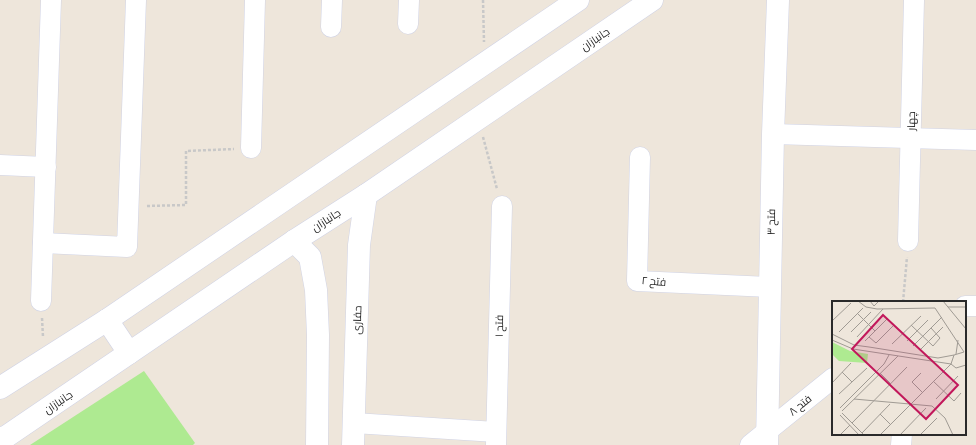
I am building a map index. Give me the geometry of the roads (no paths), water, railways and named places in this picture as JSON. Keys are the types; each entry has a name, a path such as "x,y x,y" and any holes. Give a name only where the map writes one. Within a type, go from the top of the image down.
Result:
{"street":[{"path":"41,301 51,0"},
{"path":"43,243 127,246 136,0"},
{"path":"251,148 255,0"},
{"path":"331,28 332,0"},
{"path":"408,24 409,0"},
{"path":"0,388 107,320 578,0"},
{"name":"جانبازان","path":"0,439 7,436 294,241 366,195 652,0"},
{"name":"فتح ۳","path":"767,438 773,134 778,0"},
{"name":"چهار","path":"908,241 914,0"},
{"path":"773,134 976,140"},
{"name":"فتح ۲","path":"640,157 637,281 770,287"},
{"path":"0,165 46,167"},
{"name":"حفاری","path":"353,445 359,245 366,195"},
{"name":"فتح ۱","path":"496,439 502,206"},
{"path":"294,241 310,257 316,290 318,335 317,445"},
{"path":"107,320 129,353"},
{"name":"فتح ۸","path":"750,445 767,438 832,379"},
{"path":"354,423 496,439"}]}
